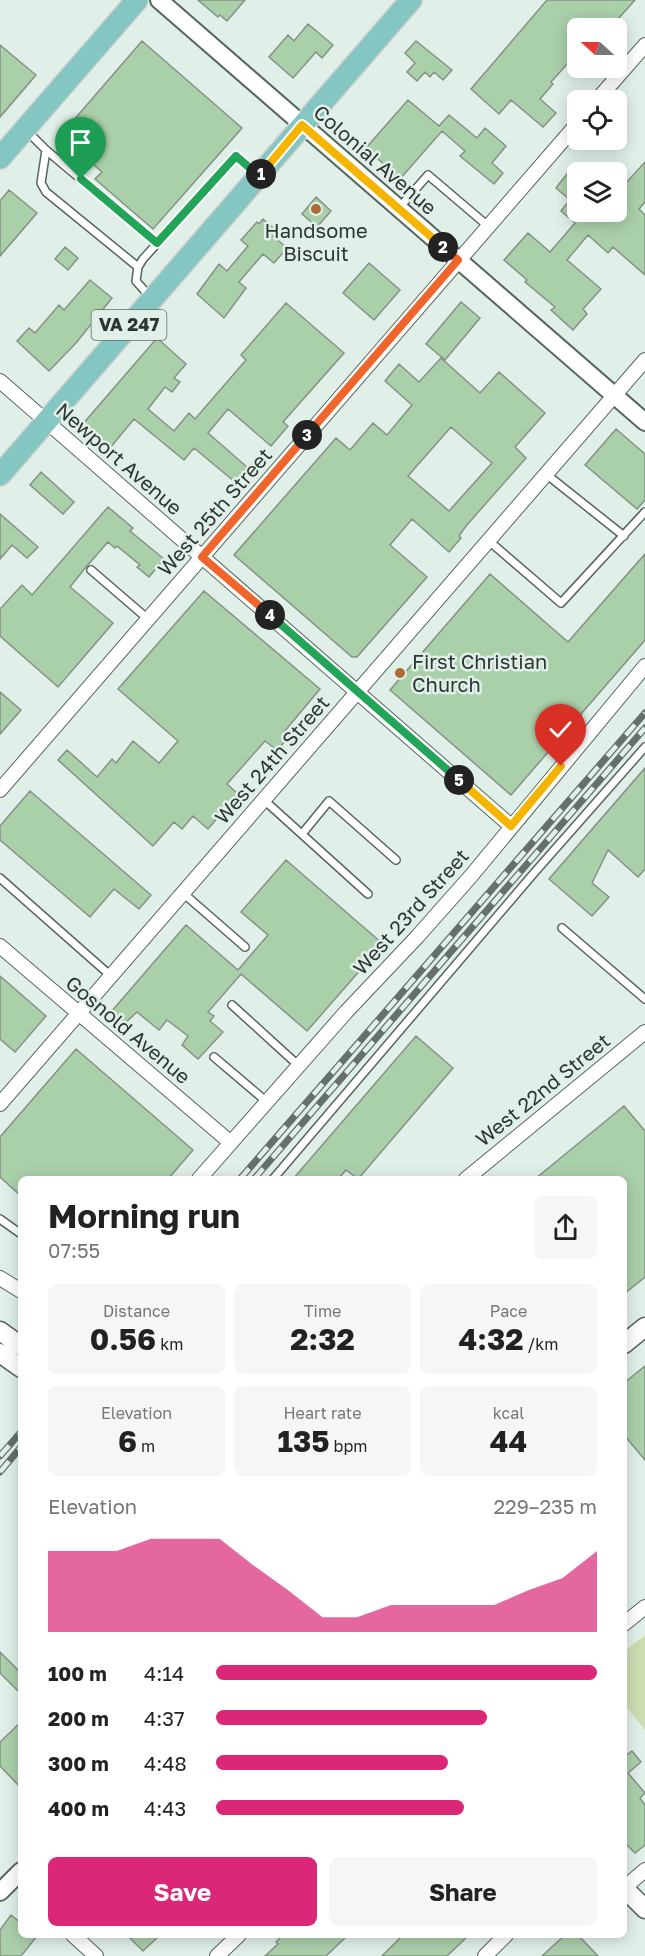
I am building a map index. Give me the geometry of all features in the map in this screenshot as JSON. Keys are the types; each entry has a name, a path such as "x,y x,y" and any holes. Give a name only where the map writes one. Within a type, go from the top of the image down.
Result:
{"main road":[{"path":"0,158 137,0"},
{"name":"VA 247","path":"0,475 411,0"},
{"path":"627,1342 645,1327"},
{"path":"0,1331 18,1344"},
{"path":"0,1353 18,1366"},
{"path":"627,1891 645,1909"}],"street":[{"name":"Colonial Avenue","path":"159,0 645,422"},
{"path":"606,90 645,45"},
{"name":"West 25th Street","path":"0,790 567,136"},
{"name":"West 24th Street","path":"0,1104 645,360"},
{"name":"Newport Avenue","path":"0,381 511,826"},
{"name":"West 23rd Street","path":"202,1176 346,1012 432,920 645,666"},
{"name":"Gosnold Avenue","path":"0,946 231,1143"},
{"name":"West 22nd Street","path":"470,1176 645,1032"},
{"path":"0,1278 18,1289"},
{"path":"627,1622 645,1607"},
{"path":"627,1885 645,1870"},
{"path":"0,1892 18,1879"},
{"path":"77,1938 96,1956"},
{"path":"218,1956 236,1938"},
{"path":"485,1956 503,1938"}],"lane":[{"path":"25,129 46,150 157,243"},
{"path":"46,150 41,183 46,192 138,267"},
{"path":"152,299 136,280 138,267 157,243 236,156 259,176"},
{"path":"399,208 428,175 488,226"},
{"path":"546,474 624,536"},
{"path":"488,540 561,603 645,512"},
{"path":"91,570 148,619"},
{"path":"276,1176 534,873 645,747"},
{"path":"264,800 368,894"},
{"path":"302,834 328,801 396,860"},
{"path":"0,878 111,976"},
{"path":"183,893 245,947"},
{"path":"562,928 645,999"},
{"path":"232,1005 299,1067"},
{"path":"214,1057 267,1103"},
{"path":"0,1219 18,1232"}],"green space":[{"path":"645,1635 645,1730 627,1708 627,1650"}],"building":[{"path":"198,0 245,0 227,21 220,15 218,17"},
{"path":"547,0 635,0 619,18 567,18 567,64 540,99 556,113 543,127 511,100 499,114 471,89"},
{"path":"308,24 333,45 322,58 316,52 293,78 269,57 288,35 294,41"},
{"path":"142,41 242,128 153,229 95,179 102,172 60,136"},
{"path":"416,41 452,70 443,80 434,72 430,77 425,72 417,81 407,72 415,63 405,53"},
{"path":"0,45 36,75 0,117"},
{"path":"408,100 439,126 449,115 477,138 485,128 506,146 492,163 503,173 494,184 460,156 465,151 442,131 400,179 366,148"},
{"path":"645,162 645,202 639,209 645,215 645,275 613,247 608,253 588,235 567,260 601,289 583,309 587,314 573,330 551,310 555,307 525,282 527,280 504,260 528,233 550,252 574,222 627,222 627,182"},
{"path":"567,174 567,197 556,188"},
{"path":"9,190 37,213 0,256 0,201"},
{"path":"316,197 331,211 317,227 302,214"},
{"path":"567,204 567,216 561,211"},
{"path":"263,219 277,231 273,236 287,248 274,263 263,254 239,282 246,288 224,318 197,294 219,264 227,271 248,246 241,240 257,222 259,224"},
{"path":"65,247 78,258 68,270 55,259"},
{"path":"369,263 400,290 374,320 343,293"},
{"path":"90,280 112,298 76,343 49,371 17,341 29,328 35,333 59,305 64,310"},
{"path":"461,302 480,318 445,360 426,344"},
{"path":"286,303 344,353 283,422 288,426 271,446 228,409 208,433 247,467 235,482 194,448 184,460 134,419 110,448 82,425 157,338 186,364 174,378 180,382 172,392 165,387 148,409 174,431 189,413 195,419 246,360 241,355"},
{"path":"441,358 480,393 499,372 545,413 515,447 526,458 466,526 459,536 461,538 449,552 412,519 390,545 427,577 357,657 352,657 234,555 336,438 350,450 373,423 387,435 412,405 385,381 399,364 419,382","holes":["451,427 492,463 449,511 408,476"]},
{"path":"616,429 645,454 645,500 637,509 585,465"},
{"path":"41,472 74,502 63,514 30,485"},
{"path":"108,507 133,528 130,531 164,559 149,577 137,567 140,565 117,546 115,548 108,542 86,567 70,587 113,623 58,687 0,636 0,609 22,585 32,595"},
{"path":"0,514 38,547 27,558 12,545 0,559"},
{"path":"645,554 645,640 511,795 390,690 490,574 568,642"},
{"path":"204,591 320,689 284,732 289,737 277,750 265,741 227,784 238,794 208,829 193,816 182,829 174,822 153,846 58,760 67,750 97,777 112,759 116,763 133,741 159,763 178,741 118,689"},
{"path":"0,692 21,710 0,734"},
{"path":"645,768 645,869 638,877 608,850 592,883 609,897 592,916 549,879"},
{"path":"30,791 151,895 139,909 114,889 90,917 0,840 0,826"},
{"path":"286,860 383,944 307,1031 241,974 208,1012 214,1016 210,1021 223,1032 198,1059 182,1045 188,1036 167,1020 159,1030 137,1012 125,1023 111,1012 186,925 238,970 268,935 241,912"},
{"path":"0,976 46,1016 15,1052 0,1039"},
{"path":"416,1036 453,1068 361,1176 354,1176 346,1170 341,1176 296,1176"},
{"path":"76,1049 193,1150 171,1176 18,1176 18,1193 0,1177 0,1137"},
{"path":"624,1106 645,1131 645,1277 627,1292 627,1176 539,1176"},
{"path":"645,1366 645,1460 627,1439 627,1381"},
{"path":"0,1652 18,1670 18,1691 0,1673"},
{"path":"18,1725 18,1785 0,1766 0,1742"},
{"path":"632,1751 641,1762 628,1773 645,1793 640,1798 645,1805 645,1845 635,1853 627,1845 627,1755"},
{"path":"11,1915 18,1921 18,1938 36,1938 21,1956 0,1956 0,1930"},
{"path":"130,1938 157,1938 143,1951"},
{"path":"280,1938 345,1938 326,1956 265,1956 278,1944 276,1942"},
{"path":"400,1938 466,1938 447,1956 382,1956"},
{"path":"562,1938 581,1938 598,1956 542,1956"}],"railway":[{"path":"243,1176 645,713"},
{"path":"257,1176 645,728"},
{"path":"0,1456 18,1435"},
{"path":"0,1472 18,1451"}],"place":[{"name":"Handsome Biscuit","path":"316,209"},
{"name":"First Christian Church","path":"400,673"}],"route":[{"path":"81,179 157,243 236,156 259,176 302,125 458,260 202,557 511,826 561,766"}]}
